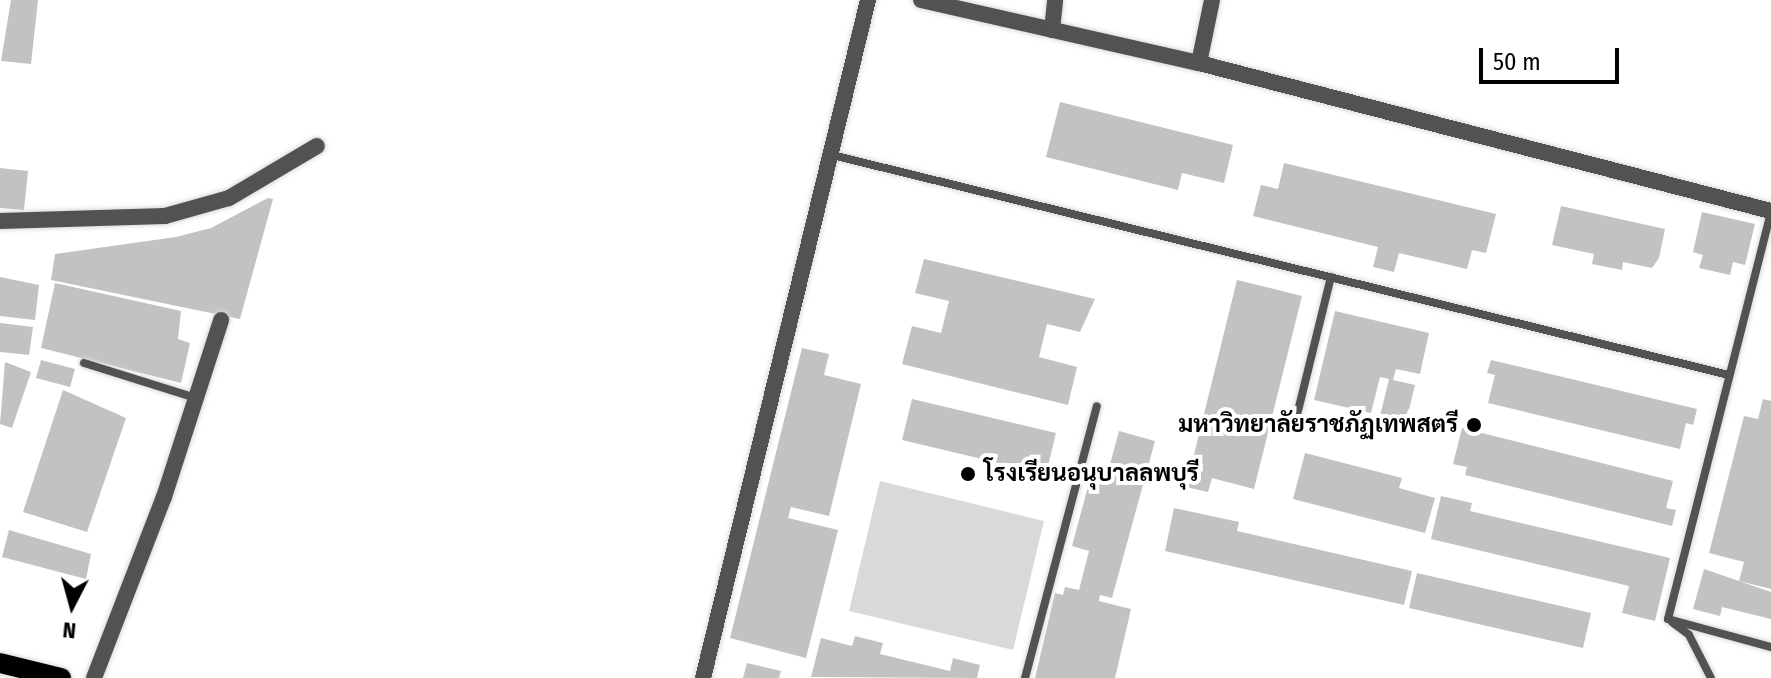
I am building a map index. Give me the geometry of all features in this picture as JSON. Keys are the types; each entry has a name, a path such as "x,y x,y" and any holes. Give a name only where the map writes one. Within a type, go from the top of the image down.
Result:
{"main road":[{"path":"0,663 61,678"}],"street":[{"path":"703,678 868,0"},
{"path":"921,0 1199,63 1771,211"},
{"path":"1052,30 1055,0"},
{"path":"1199,63 1212,0"},
{"path":"0,221 165,216 229,198 317,146"},
{"path":"94,678 196,398 221,320"}],"lane":[{"path":"832,155 1729,375"},
{"path":"1668,619 1771,211"},
{"path":"1298,411 1331,277"},
{"path":"84,363 196,398"},
{"path":"1025,678 1097,406"},
{"path":"1668,619 1771,647"},
{"path":"1668,619 1689,635 1711,678"}],"shaded area":[{"path":"880,481 1044,521 1013,650 849,611"}],"building":[{"path":"11,0 38,0 31,64 1,61"},
{"path":"1060,102 1233,145 1224,183 1182,173 1178,190 1046,157"},
{"path":"1284,163 1496,214 1486,253 1472,250 1467,269 1399,253 1394,272 1373,267 1378,247 1253,216 1261,185 1278,189"},
{"path":"0,168 28,171 24,210 0,208"},
{"path":"268,198 273,199 240,319 51,280 55,254 176,237 211,228"},
{"path":"1561,206 1665,229 1659,258 1652,268 1623,262 1622,270 1592,264 1594,254 1552,245"},
{"path":"1702,212 1755,224 1745,265 1733,262 1730,275 1699,268 1703,255 1693,252"},
{"path":"924,259 1095,299 1080,332 1047,324 1039,357 1077,367 1068,405 902,364 912,326 941,333 949,301 915,293"},
{"path":"0,277 39,285 35,320 0,316"},
{"path":"1237,280 1302,296 1254,489 1212,478 1208,492 1186,487"},
{"path":"55,283 181,311 178,339 190,343 181,383 41,348"},
{"path":"1335,311 1429,333 1420,374 1396,369 1393,380 1415,385 1406,422 1380,416 1389,379 1380,377 1371,413 1314,400"},
{"path":"0,323 33,327 29,355 0,352"},
{"path":"802,348 829,354 824,375 861,384 829,516 791,507 788,518 838,530 806,658 730,638"},
{"path":"41,360 75,369 70,387 36,378"},
{"path":"1491,360 1697,409 1693,425 1686,423 1680,449 1488,403 1495,375 1487,373"},
{"path":"5,362 31,372 12,428 0,424"},
{"path":"63,390 126,418 87,532 23,512"},
{"path":"912,399 1056,433 1046,474 902,440"},
{"path":"1763,399 1771,401 1771,589 1739,581 1744,562 1709,553 1744,416 1758,419"},
{"path":"1462,428 1673,481 1666,508 1676,510 1672,526 1465,475 1467,467 1453,464"},
{"path":"1119,431 1155,441 1112,598 1100,595 1099,601 1131,609 1115,678 1035,678 1055,593 1063,595 1065,587 1079,590 1089,551 1072,546 1094,464 1109,468"},
{"path":"1305,453 1402,478 1399,488 1435,498 1425,533 1293,499"},
{"path":"1441,496 1472,503 1470,511 1670,558 1655,621 1622,613 1629,586 1431,539"},
{"path":"1174,508 1239,522 1237,531 1412,571 1404,605 1165,551"},
{"path":"9,530 91,554 86,579 2,557"},
{"path":"1704,569 1771,592 1771,619 1722,607 1720,616 1693,609"},
{"path":"1417,573 1591,613 1583,648 1409,608"},
{"path":"855,636 883,643 880,654 950,671 953,658 980,665 977,678 811,677 821,638 852,646"},
{"path":"747,663 781,671 779,678 743,678"}],"place":[{"name":"มหาวิทยาลัยราชภัฏเทพสตรี","path":"1474,425"},
{"name":"โรงเรียนอนุบาลลพบุรี","path":"968,474"}]}
